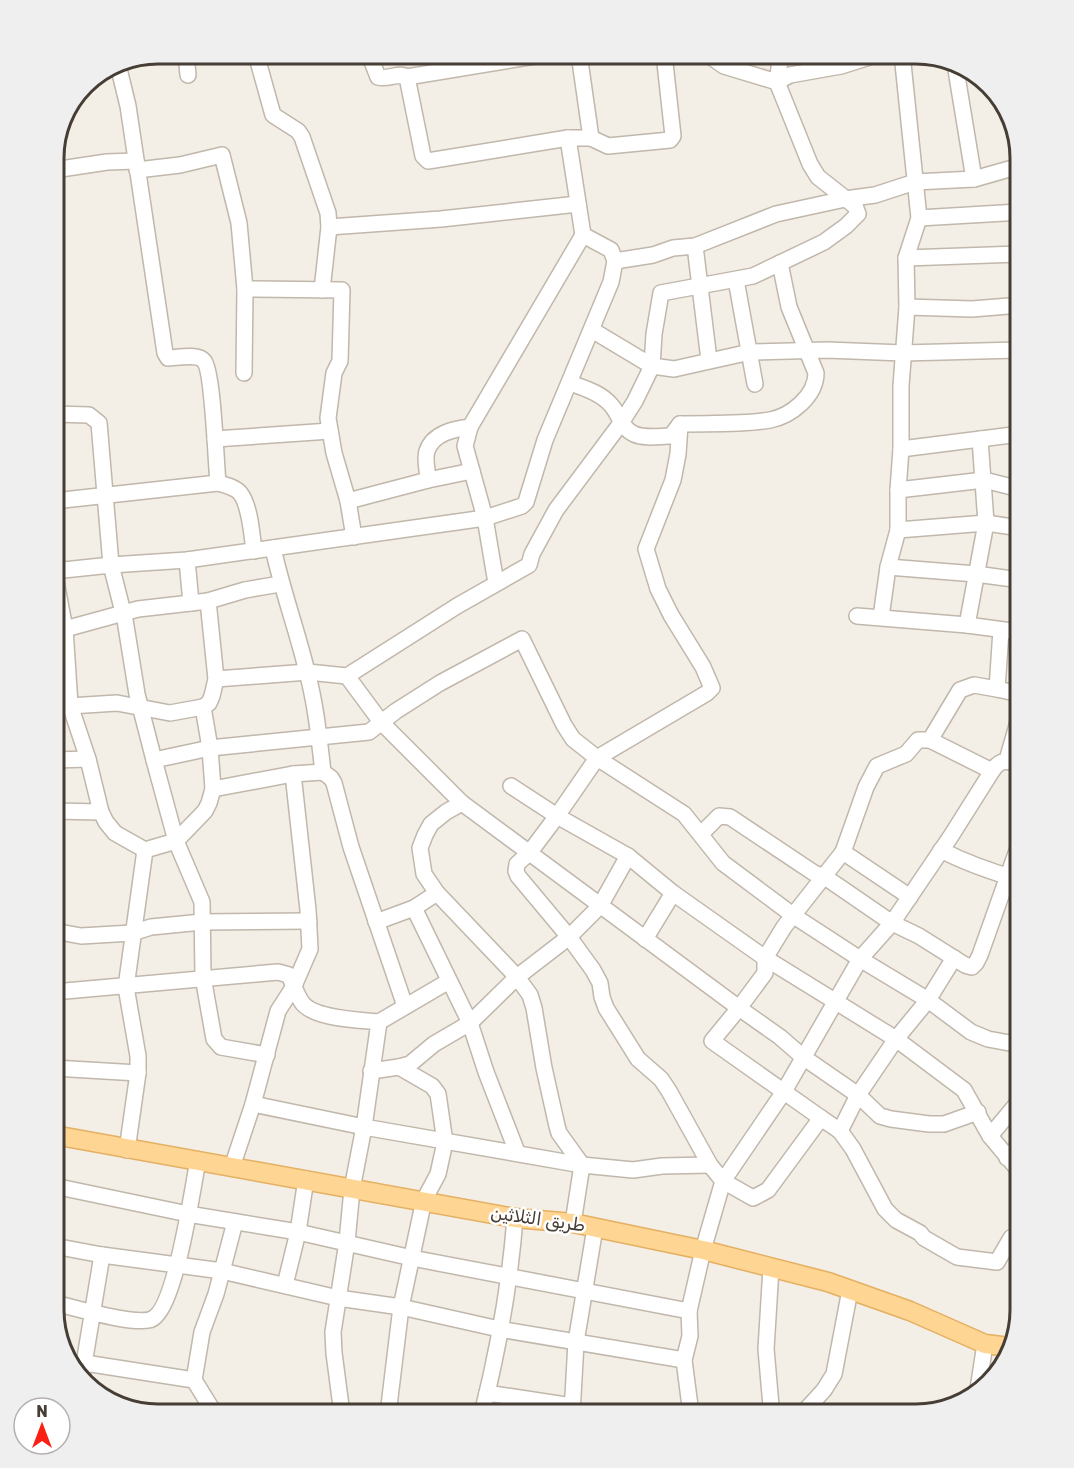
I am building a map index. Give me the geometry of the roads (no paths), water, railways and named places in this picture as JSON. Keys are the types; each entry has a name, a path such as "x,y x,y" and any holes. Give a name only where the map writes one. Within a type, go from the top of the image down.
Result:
{"main road":[{"name":"طريق الثلاثين","path":"64,1137 515,1218 573,1223 703,1250 828,1282 909,1311 985,1344 1002,1346"}],"street":[{"path":"187,64 188,75"},
{"path":"259,64 273,115 298,131 307,148 328,213 329,227 322,290"},
{"path":"373,64 378,77 383,78 402,75 407,77 484,64"},
{"path":"581,65 591,138"},
{"path":"407,77 424,159 435,160 568,138 591,138 608,146 673,139 668,65"},
{"path":"722,65 777,82 790,75 824,65"},
{"path":"216,680 308,672 347,676 496,583 519,573 529,565 532,554 556,510 621,423 652,366 654,334 661,293 753,276 810,250 846,226 858,214 855,206 818,177 810,164 777,82 780,65"},
{"path":"881,617 888,567 898,531 901,386 907,307 906,258 919,218 903,65"},
{"path":"120,73 128,106 165,353 168,358 200,358 205,361 210,382 218,483"},
{"path":"957,75 974,179"},
{"path":"496,583 485,518 465,446 470,427 583,235 568,138"},
{"path":"65,168 107,162 136,165 180,165 222,155 239,223 245,289 244,373"},
{"path":"615,261 653,255 673,248 695,246 776,214 874,195 915,182 974,179 1010,169"},
{"path":"329,227 441,219 578,204"},
{"path":"919,218 1010,213"},
{"path":"65,570 187,560 254,551 485,518 522,506 526,502 545,440 611,282 615,261 611,250 583,235"},
{"path":"695,246 709,360"},
{"path":"906,258 1010,254"},
{"path":"570,383 584,387 612,405 621,423 633,433 648,436 671,436 680,424 771,419 786,413 802,402 816,380 814,364 806,351 789,308 780,263"},
{"path":"736,280 756,384"},
{"path":"245,289 342,290 340,362 334,373 328,418 334,453 348,501 354,537"},
{"path":"907,307 972,309 1010,306"},
{"path":"592,330 652,366 674,369 750,352 903,353 1010,350"},
{"path":"65,414 89,415 99,423 111,565 123,612 137,694 154,760 176,841 200,894 203,977 216,1043 221,1047 267,1055"},
{"path":"680,424 673,480 646,549 658,589 703,667 712,688 597,758 530,852 517,864 516,871 569,938 600,983 606,1008 638,1059 661,1079 710,1165 723,1181 753,1198 768,1190 821,1118"},
{"path":"428,480 426,452 430,445 442,433 470,427"},
{"path":"215,439 330,431"},
{"path":"901,449 1010,436"},
{"path":"967,625 986,523 980,440"},
{"path":"348,501 472,471"},
{"path":"898,490 984,480 1010,486"},
{"path":"65,500 218,483 239,491 243,498 249,518 254,551"},
{"path":"898,531 986,523 1010,527"},
{"path":"273,548 280,584 308,672 320,736 323,772"},
{"path":"187,560 192,603"},
{"path":"888,567 1010,579"},
{"path":"65,628 123,612 208,601 245,590 280,584"},
{"path":"65,706 117,703 170,713 203,707 212,696 216,680 208,601"},
{"path":"857,616 1010,631"},
{"path":"997,689 1001,630"},
{"path":"154,760 210,748 369,732 440,683 522,639 573,739 597,758 684,814 723,863 794,916 928,1000 971,1032 988,1039 1010,1042"},
{"path":"65,674 70,705 88,759 101,812 116,833 145,850 176,841 205,811 209,803 213,789 210,748 203,707"},
{"path":"347,676 381,723 462,803 780,1036 803,1057 858,1095 880,1116 929,1124 944,1124 978,1112"},
{"path":"930,740 960,690 974,685 1010,692"},
{"path":"992,771 930,740 918,740 906,754 877,766 866,787 843,852 765,958 765,973 712,1041 840,1131 853,1149 885,1209 896,1220 957,1257 997,1262 1010,1240"},
{"path":"64,760 88,759"},
{"path":"690,1404 684,1360 690,1336 689,1311 703,1250 723,1181 783,1093 860,959 892,923 992,771 1000,762 1010,762"},
{"path":"213,789 293,774 323,772 331,778 351,848 405,1006"},
{"path":"232,1167 253,1104 278,1011 294,986 310,950 293,774"},
{"path":"511,786 557,816 628,856 673,893 765,958 896,1039 964,1090 990,1136 1010,1161"},
{"path":"462,803 431,824 420,848 424,874 437,893 517,977 532,1000 557,1126 582,1165 573,1223"},
{"path":"64,812 101,812"},
{"path":"701,834 718,816 730,817 814,873 825,877 892,923 972,967 976,963 1010,887"},
{"path":"127,1149 138,1073 138,1056 126,987 145,850"},
{"path":"941,850 983,870 1010,876"},
{"path":"843,852 910,897"},
{"path":"371,1071 410,1064 434,1044 470,1023 517,977 569,938 600,906 628,856"},
{"path":"376,922 414,908 437,893"},
{"path":"645,939 673,893"},
{"path":"414,908 470,1023 517,1152"},
{"path":"64,933 81,936 132,933 151,927 202,922 309,921"},
{"path":"840,1131 858,1095 896,1039 928,1000 954,958"},
{"path":"64,991 278,972 289,975 302,1003 312,1011 378,1022 449,981"},
{"path":"341,1403 333,1332 378,1022"},
{"path":"389,1403 401,1307 424,1200 438,1174 445,1142 438,1095 432,1086 399,1067"},
{"path":"64,1069 138,1073"},
{"path":"253,1104 364,1127 582,1165 633,1170 662,1166 710,1165"},
{"path":"990,1136 1010,1112"},
{"path":"1007,1158 1010,1155"},
{"path":"64,1305 136,1322 152,1320 164,1306 177,1267 198,1160"},
{"path":"285,1285 298,1232 306,1179"},
{"path":"64,1188 188,1214 298,1232 412,1258 689,1311"},
{"path":"485,1403 509,1276 515,1218"},
{"path":"208,1403 194,1380 202,1332 235,1222"},
{"path":"572,1404 576,1342 595,1228"},
{"path":"64,1248 177,1267 222,1271 338,1298 401,1307 499,1329 684,1360"},
{"path":"84,1367 102,1255"},
{"path":"771,1268 766,1349 771,1404"},
{"path":"811,1404 834,1374 850,1290"},
{"path":"980,1378 985,1344"},
{"path":"86,1369 194,1380"},
{"path":"487,1393 540,1404"}]}
